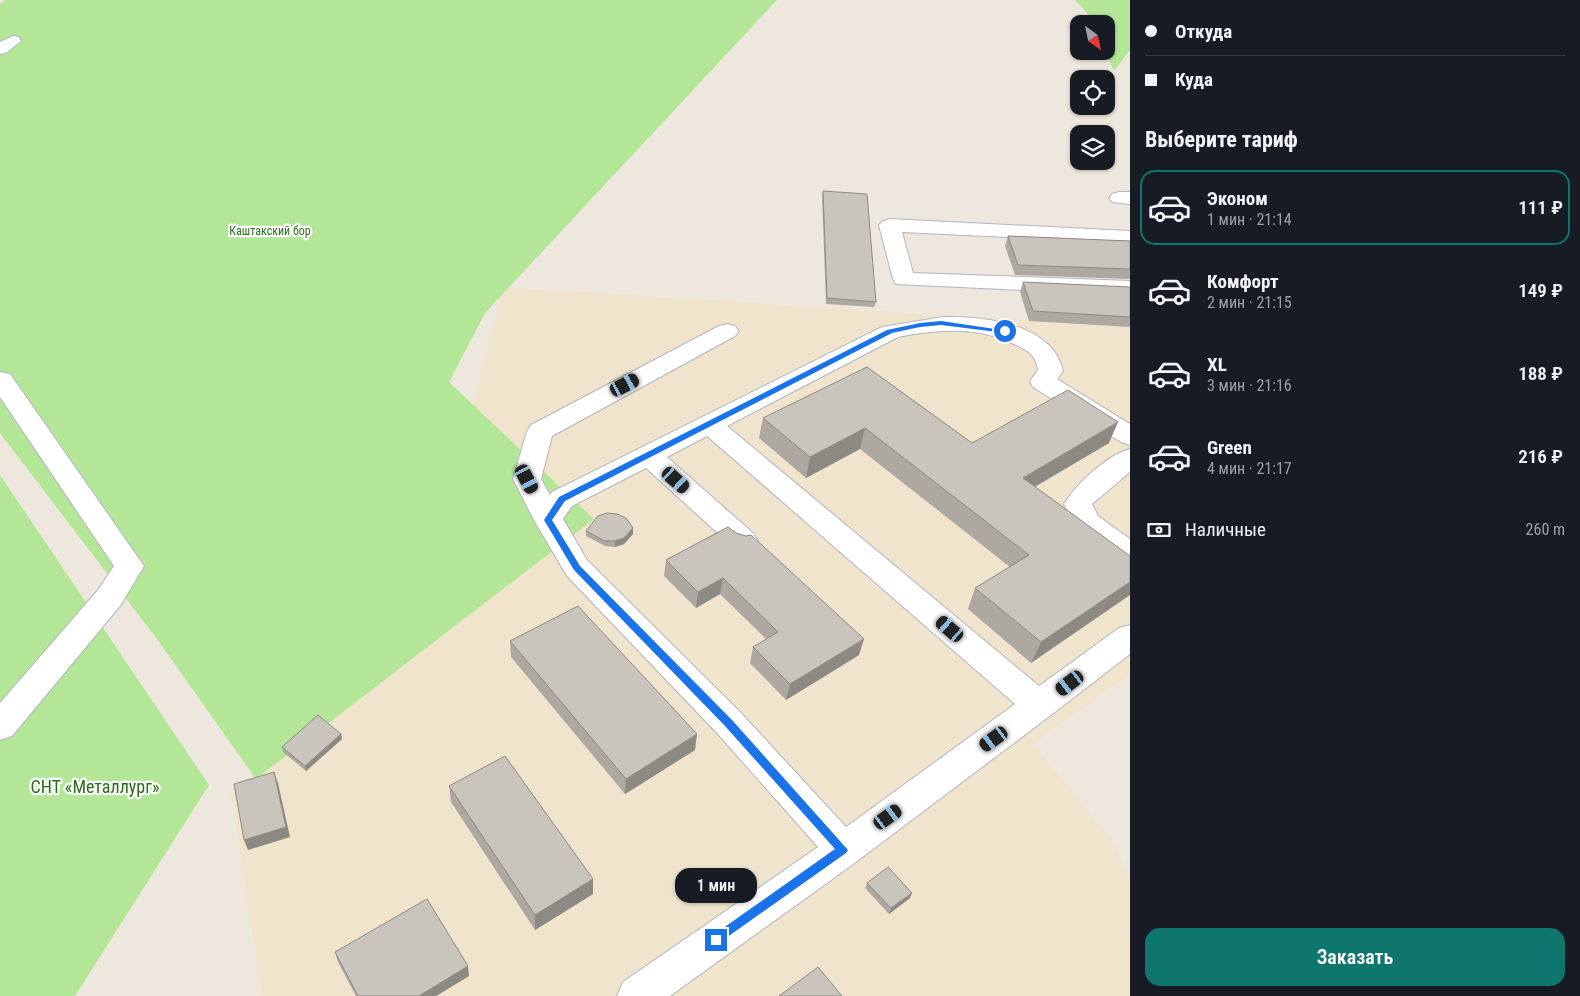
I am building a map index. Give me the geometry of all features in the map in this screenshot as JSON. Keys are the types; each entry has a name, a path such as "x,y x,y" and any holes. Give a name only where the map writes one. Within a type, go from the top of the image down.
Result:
{"lane":[{"path":"1130,237 890,225 904,278 1130,288"},
{"path":"548,520 562,499 890,332 920,325 941,323 995,328 1016,334 1047,356 1051,371 1042,381 1130,436"},
{"path":"727,331 540,431 527,479 548,520 577,568 728,723 843,850"},
{"path":"0,381 129,566 110,598 0,726"},
{"path":"710,425 1040,706"},
{"path":"649,456 744,541"},
{"path":"1130,458 1085,493 1078,504 1087,523 1130,553"},
{"path":"637,996 843,850 1040,706 1130,637"}],"shaded area":[{"path":"504,287 1130,327 1130,674 1033,744 1113,841 1130,881 1130,996 262,996 231,794 415,629"}],"green space":[{"name":"Каштакский бор","path":"6,0 777,0 485,313 449,382 594,519 256,779 157,639 0,433 0,4"},
{"path":"1075,0 1130,0 1130,50 1115,70 1109,60 1115,60 1115,15 1089,15"},
{"name":"СНТ «Металлург»","path":"0,475 209,785 75,996 0,996"}],"building":[{"path":"823,191 867,194 876,302 827,298"},
{"path":"1008,236 1130,241 1130,269 1018,265"},
{"path":"1023,282 1130,287 1130,317 1033,311"},
{"path":"867,367 972,443 1068,390 1118,422 1023,478 1130,556 1130,582 1041,642 975,588 1029,555 865,428 810,457 763,418"},
{"path":"607,513 617,514 626,518 633,528 624,538 615,541 605,541 586,531 598,516"},
{"path":"728,527 736,533 746,536 751,535 864,639 790,684 753,647 778,632 723,578 698,592 666,560"},
{"path":"578,606 697,734 626,779 510,641"},
{"path":"318,715 341,734 305,766 282,747"},
{"path":"505,756 593,879 535,915 449,786"},
{"path":"274,772 286,827 244,840 234,784"},
{"path":"888,867 912,893 891,908 867,883"},
{"path":"427,899 468,966 419,996 358,996 335,952"},
{"path":"818,967 842,996 779,996"}],"route":[{"path":"716,940 843,850 728,723 577,568 548,520 562,499 890,332 920,325 941,323 995,328 1005,331"}]}
